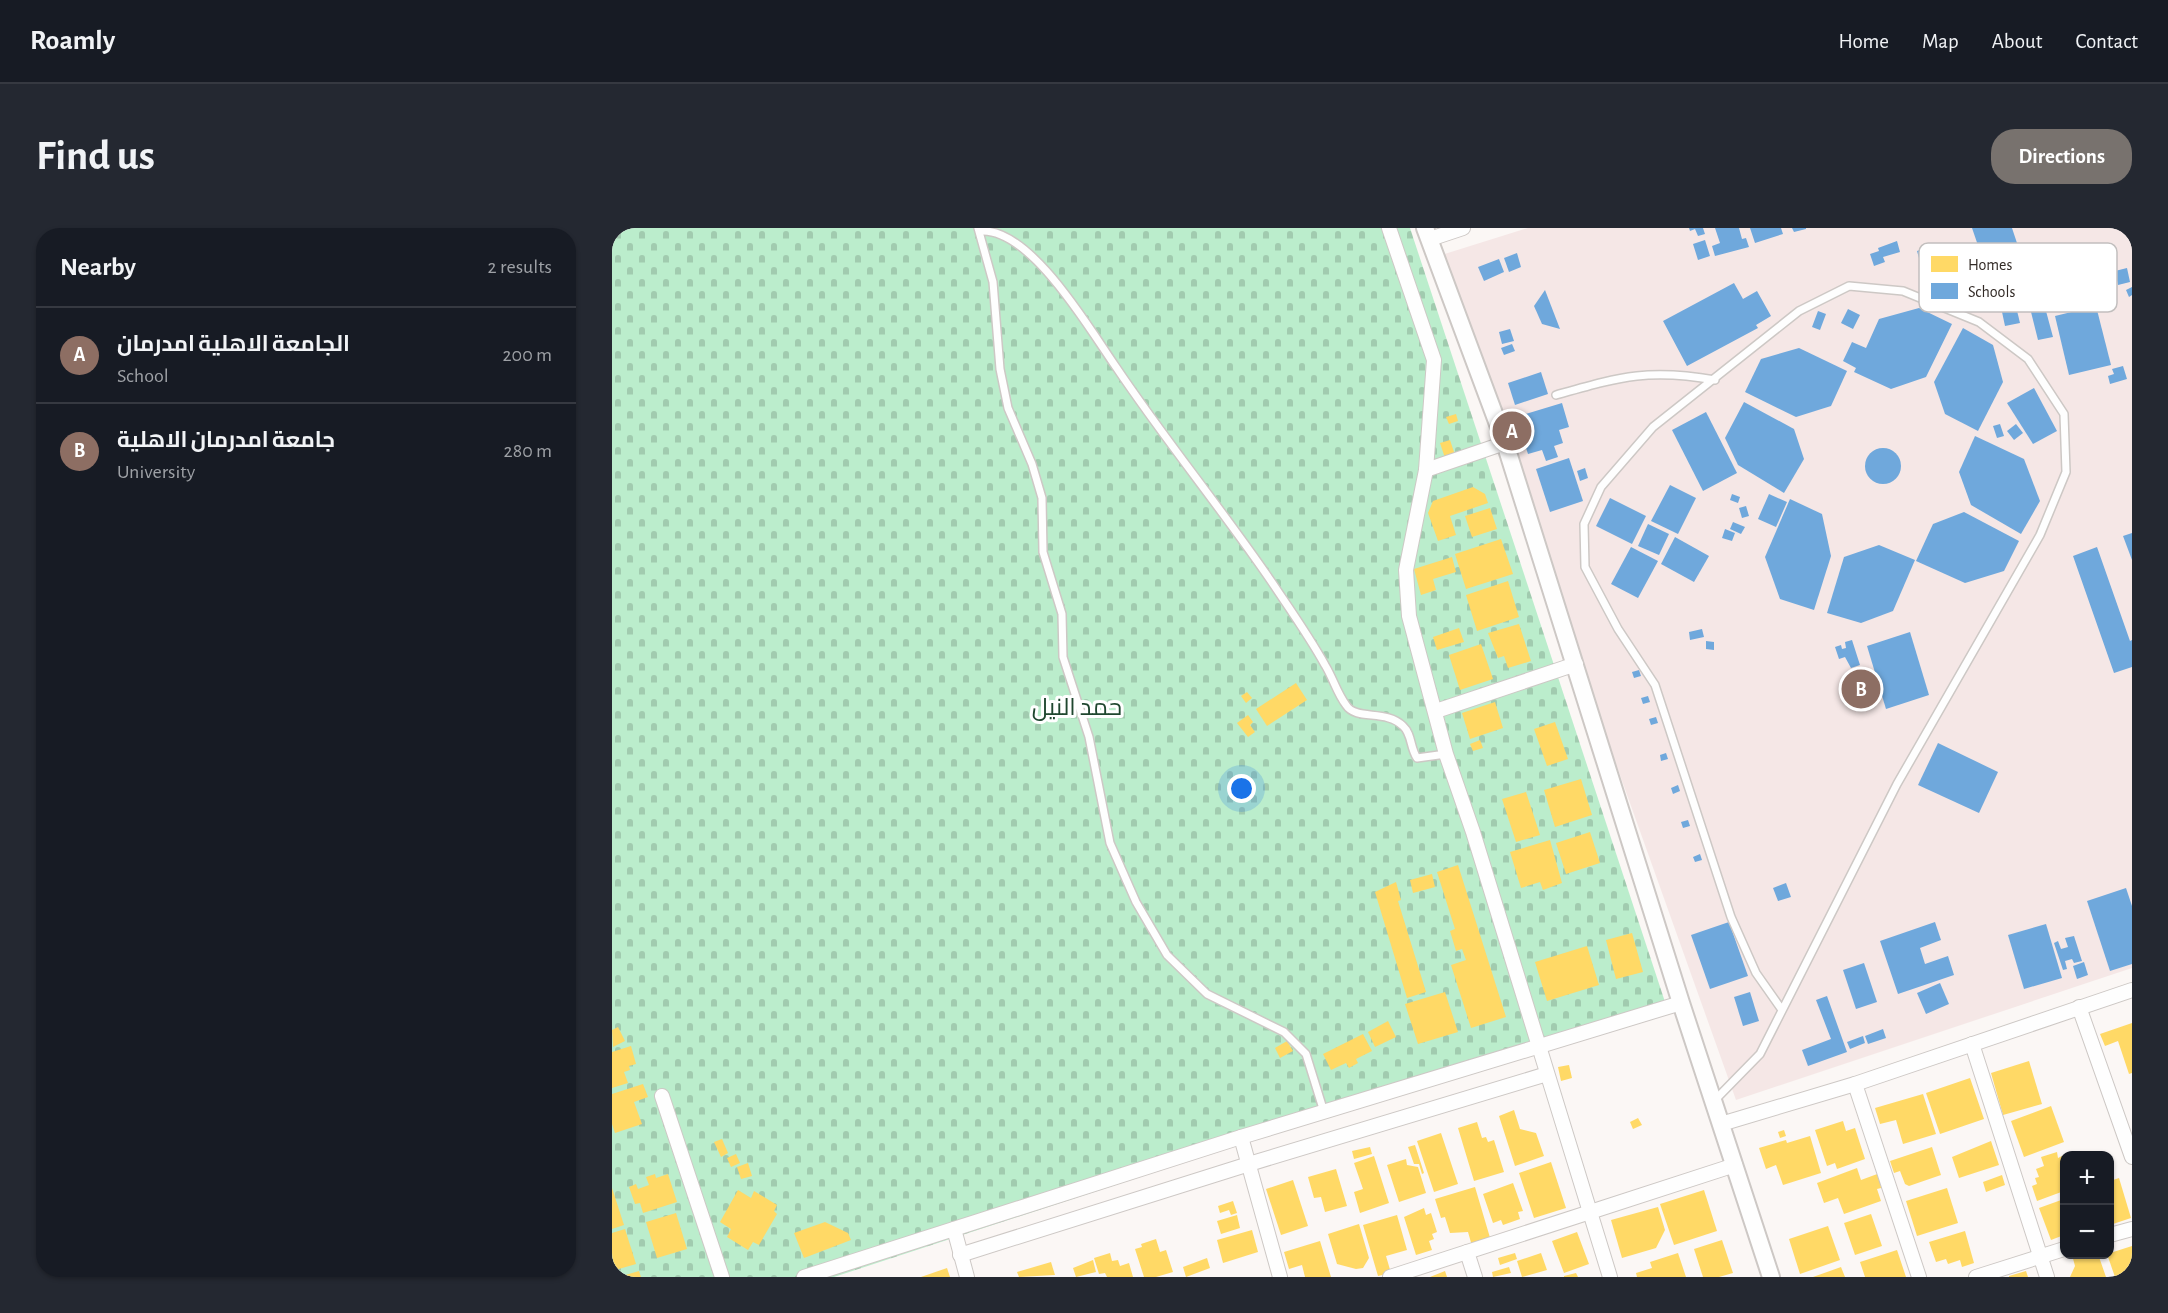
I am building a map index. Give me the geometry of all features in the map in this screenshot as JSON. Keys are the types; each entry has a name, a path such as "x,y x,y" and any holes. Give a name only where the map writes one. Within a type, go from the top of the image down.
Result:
{"street":[{"path":"1389,228 1434,360 1426,470 1411,537 1405,586 1408,616 1446,754 1610,1277"},
{"path":"1462,228 1427,234 1505,443 1681,1003 1771,1277"},
{"path":"1426,470 1505,443"},
{"path":"1436,711 1576,664"},
{"path":"1721,1124 1855,1083 2132,990"},
{"path":"804,1277 1241,1137 1681,1003"},
{"path":"2079,1007 2132,1157"},
{"path":"1972,1044 2047,1277"},
{"path":"960,1255 1249,1164 1547,1074"},
{"path":"1855,1083 1919,1277"},
{"path":"662,1096 722,1277"},
{"path":"1241,1137 1280,1277"},
{"path":"1390,1277 1735,1165"},
{"path":"2114,1233 2132,1228"},
{"path":"954,1230 967,1277"},
{"path":"1976,1277 2060,1250"},
{"path":"1467,1252 1475,1277"}],"lane":[{"path":"1324,1112 1306,1054 1284,1032 1207,994 1167,955 1136,902 1110,843 1089,737 1063,657 1062,614 1043,552 1042,498 1032,464 1008,408 1000,369 993,282 979,230 992,229 1008,234 1040,261 1064,291 1129,387 1270,579 1325,664 1346,706 1352,712 1394,718 1405,727 1417,758 1446,754"},
{"path":"1782,1010 1756,974 1731,917 1655,685 1618,629 1585,567 1584,524 1600,487 1653,427 1799,311 1848,286 1903,291 1919,298"},
{"path":"1714,1101 1760,1054 1898,784 2040,535 2066,472 2064,414 2028,359 1979,322 1954,312"},
{"path":"1556,395 1641,374 1668,373 1715,380"}],"shaded area":[{"path":"1528,228 2132,228 2132,968 1736,1100 1435,257"}],"green space":[{"name":"حمد النيل","path":"612,228 1410,228 1666,1005 834,1277 612,1277"}],"building: Homes":[{"path":"1456,414 1458,421 1449,424 1446,417"},
{"path":"1450,440 1455,455 1445,458 1440,443"},
{"path":"1473,487 1485,494 1488,503 1450,516 1456,535 1438,541 1428,513 1433,501"},
{"path":"1490,508 1497,529 1472,537 1465,516"},
{"path":"1501,539 1513,574 1466,589 1455,554"},
{"path":"1452,557 1456,572 1433,579 1436,590 1421,595 1414,569"},
{"path":"1508,581 1519,617 1477,631 1466,595"},
{"path":"1519,624 1531,661 1508,668 1504,656 1498,658 1488,633"},
{"path":"1459,628 1464,642 1437,650 1433,637"},
{"path":"1481,644 1493,679 1460,690 1449,655"},
{"path":"1296,683 1307,700 1267,726 1256,709"},
{"path":"1247,692 1252,698 1246,703 1241,696"},
{"path":"1495,702 1503,728 1470,739 1462,713"},
{"path":"1248,715 1253,722 1250,725 1255,732 1248,737 1237,723"},
{"path":"1555,722 1568,759 1547,766 1534,729"},
{"path":"1480,740 1483,748 1473,751 1470,744"},
{"path":"1581,779 1592,815 1555,827 1544,790"},
{"path":"1526,792 1540,835 1516,842 1502,799"},
{"path":"1590,832 1600,863 1566,874 1556,843"},
{"path":"1550,840 1562,883 1543,890 1540,882 1521,888 1510,852"},
{"path":"1458,865 1506,1017 1471,1028 1451,965 1466,960 1462,949 1456,951 1450,931 1455,929 1437,872"},
{"path":"1432,874 1435,887 1413,893 1410,880"},
{"path":"1396,882 1401,900 1398,901 1426,992 1407,998 1375,892"},
{"path":"1632,933 1643,972 1616,979 1606,940"},
{"path":"1587,946 1599,985 1547,1001 1535,962"},
{"path":"1445,992 1458,1032 1418,1044 1405,1004"},
{"path":"1388,1021 1396,1037 1375,1047 1368,1032"},
{"path":"2132,1023 2132,1073 2129,1074 2118,1041 2105,1046 2100,1034"},
{"path":"618,1027 625,1041 613,1047 612,1030"},
{"path":"1363,1034 1372,1051 1356,1059 1358,1063 1349,1068 1346,1063 1331,1070 1323,1054"},
{"path":"1287,1041 1293,1051 1280,1058 1275,1048"},
{"path":"631,1046 636,1064 629,1066 630,1070 624,1072 628,1083 612,1088 612,1052"},
{"path":"2029,1061 2042,1104 2003,1115 1991,1073"},
{"path":"1569,1065 1572,1078 1561,1081 1558,1067"},
{"path":"1970,1078 1984,1119 1940,1134 1926,1093"},
{"path":"643,1084 648,1097 634,1102 642,1124 615,1133 612,1124 612,1094"},
{"path":"1923,1094 1936,1134 1903,1144 1896,1120 1880,1124 1875,1108"},
{"path":"2051,1106 2064,1142 2024,1157 2011,1121"},
{"path":"1514,1110 1520,1129 1536,1133 1544,1156 1515,1166 1499,1116"},
{"path":"1638,1118 1642,1125 1633,1129 1630,1122"},
{"path":"1843,1121 1846,1131 1855,1128 1865,1159 1837,1169 1835,1163 1827,1166 1815,1130"},
{"path":"1477,1122 1482,1138 1486,1137 1488,1142 1494,1140 1504,1172 1474,1181 1458,1128"},
{"path":"1784,1130 1786,1136 1780,1138 1778,1132"},
{"path":"1441,1133 1458,1184 1434,1192 1417,1141"},
{"path":"1810,1136 1821,1173 1783,1185 1776,1165 1766,1169 1759,1148"},
{"path":"722,1139 728,1153 721,1157 714,1142"},
{"path":"1991,1141 1999,1165 1959,1178 1952,1157"},
{"path":"1415,1145 1424,1173 1422,1174 1419,1164 1414,1164 1408,1147"},
{"path":"1370,1147 1372,1154 1354,1159 1352,1151"},
{"path":"1932,1147 1941,1175 1909,1186 1905,1184 1900,1171 1894,1173 1890,1161"},
{"path":"2057,1152 2058,1158 2060,1157 2060,1192 2037,1201 2032,1186 2037,1184 2035,1178 2039,1177 2036,1169 2044,1166 2041,1157"},
{"path":"736,1154 740,1163 731,1167 727,1158"},
{"path":"1374,1156 1389,1203 1360,1213 1354,1192 1363,1189 1354,1163"},
{"path":"1406,1159 1407,1165 1418,1167 1426,1193 1399,1202 1387,1165"},
{"path":"1551,1162 1566,1208 1534,1218 1519,1173"},
{"path":"748,1163 752,1176 741,1179 737,1167"},
{"path":"1857,1168 1861,1180 1880,1173 1881,1188 1877,1189 1881,1201 1844,1214 1838,1198 1824,1203 1817,1183"},
{"path":"1336,1169 1347,1206 1325,1212 1321,1197 1314,1198 1308,1177"},
{"path":"655,1174 656,1178 668,1174 677,1202 643,1213 640,1203 635,1204 629,1187 636,1184 638,1189 649,1185 646,1177"},
{"path":"2002,1175 2005,1185 1986,1192 1983,1182"},
{"path":"2119,1178 2131,1218 2114,1224 2114,1205 2114,1180"},
{"path":"1293,1180 1308,1226 1281,1235 1266,1189"},
{"path":"1513,1183 1523,1211 1518,1212 1520,1219 1503,1225 1501,1220 1493,1223 1483,1194"},
{"path":"1475,1187 1491,1241 1472,1246 1468,1232 1450,1233 1445,1217 1441,1218 1435,1199"},
{"path":"612,1188 624,1225 612,1229"},
{"path":"1947,1188 1958,1223 1917,1236 1906,1201"},
{"path":"738,1190 751,1198 754,1191 777,1205 774,1211 777,1214 759,1245 753,1242 748,1250 727,1237 731,1229 720,1222"},
{"path":"1704,1190 1717,1231 1674,1245 1660,1204"},
{"path":"2060,1200 2060,1237 2051,1240 2039,1208"},
{"path":"1233,1201 1237,1213 1231,1215 1229,1210 1220,1213 1218,1206"},
{"path":"1658,1207 1665,1230 1656,1248 1622,1258 1611,1220"},
{"path":"1424,1208 1426,1215 1431,1213 1437,1232 1432,1234 1434,1239 1429,1241 1432,1250 1416,1255 1404,1217"},
{"path":"676,1213 687,1249 657,1258 646,1222"},
{"path":"1871,1214 1882,1246 1855,1255 1844,1223"},
{"path":"1237,1215 1240,1228 1221,1234 1217,1221"},
{"path":"1397,1215 1407,1250 1386,1256 1391,1273 1378,1276 1363,1225"},
{"path":"825,1222 848,1233 851,1240 804,1258 794,1233"},
{"path":"1359,1224 1369,1258 1363,1268 1356,1269 1337,1264 1328,1234"},
{"path":"1828,1226 1840,1260 1800,1274 1789,1239"},
{"path":"625,1229 636,1264 612,1271 612,1233"},
{"path":"1252,1230 1258,1252 1223,1263 1217,1240"},
{"path":"1965,1231 1974,1263 1962,1267 1960,1260 1948,1264 1946,1259 1936,1262 1929,1242"},
{"path":"1577,1232 1589,1264 1564,1273 1552,1241"},
{"path":"1156,1239 1160,1252 1166,1250 1173,1272 1156,1277 1144,1277 1135,1249 1142,1247 1141,1244"},
{"path":"1722,1240 1733,1273 1719,1277 1703,1277 1694,1249"},
{"path":"1320,1241 1331,1277 1305,1277 1302,1265 1289,1269 1284,1252"},
{"path":"2132,1246 2132,1277 2115,1277 2109,1259 2114,1259 2114,1252"},
{"path":"1897,1250 1906,1277 1865,1277 1860,1262"},
{"path":"1110,1253 1112,1261 1118,1260 1120,1266 1129,1263 1133,1277 1107,1277 1105,1273 1099,1274 1094,1258"},
{"path":"1515,1253 1517,1259 1500,1265 1498,1258"},
{"path":"1541,1253 1547,1270 1522,1277 1517,1261"},
{"path":"1678,1253 1686,1277 1637,1277 1636,1273 1652,1268 1650,1262"},
{"path":"1207,1258 1210,1268 1186,1277 1183,1267"},
{"path":"2073,1259 2100,1259 2106,1277 2070,1277 2075,1266"},
{"path":"1093,1260 1096,1272 1076,1277 1073,1268"},
{"path":"1051,1262 1055,1275 1019,1277 1017,1272"},
{"path":"1509,1267 1511,1273 1493,1277 1492,1272"},
{"path":"1841,1267 1845,1277 1813,1277"},
{"path":"947,1268 950,1277 921,1277"},
{"path":"639,1271 641,1277 622,1277 622,1276"},
{"path":"1445,1271 1447,1277 1430,1277"},
{"path":"2026,1271 2028,1277 2009,1277 2009,1276"},
{"path":"1576,1273 1578,1277 1564,1277 1564,1276"}],"building: Schools":[{"path":"1689,228 1703,228 1705,234 1698,236 1695,229 1690,231"},
{"path":"1715,228 1739,228 1742,239 1746,238 1749,247 1715,256 1712,246 1720,243"},
{"path":"1750,228 1781,228 1783,234 1755,243"},
{"path":"1792,228 1806,228 1806,229 1794,232"},
{"path":"1972,228 2012,228 2017,243 1977,243"},
{"path":"1705,240 1710,256 1698,260 1693,244"},
{"path":"1897,241 1900,252 1883,257 1885,262 1874,266 1870,254 1879,251 1878,248"},
{"path":"1517,253 1521,267 1509,272 1504,258"},
{"path":"1499,259 1504,272 1484,281 1478,267"},
{"path":"2127,268 2130,282 2118,285 2117,270"},
{"path":"1734,283 1743,299 1757,291 1771,316 1756,325 1758,328 1687,366 1663,321"},
{"path":"2132,287 2132,295 2129,297 2126,290"},
{"path":"1545,290 1560,329 1542,324 1534,306"},
{"path":"1919,308 1919,312 1927,312 1952,324 1926,377 1891,389 1854,372 1856,368 1843,361 1852,342 1866,348 1879,319"},
{"path":"1848,309 1860,315 1853,329 1841,323"},
{"path":"1818,311 1826,314 1820,330 1812,327"},
{"path":"2002,312 2017,312 2020,323 2005,326"},
{"path":"2031,312 2046,312 2053,337 2038,340"},
{"path":"2071,312 2098,312 2111,365 2069,375 2055,316"},
{"path":"1963,328 1993,345 2003,382 1978,431 1945,414 1934,382"},
{"path":"1510,329 1514,341 1502,344 1499,332"},
{"path":"1512,344 1515,351 1504,355 1501,348"},
{"path":"1799,348 1847,371 1831,406 1796,417 1745,392 1761,359"},
{"path":"2123,366 2127,379 2110,384 2108,376 2114,374 2112,369"},
{"path":"1541,372 1548,394 1515,405 1508,383"},
{"path":"2034,388 2057,431 2033,444 2007,403"},
{"path":"1744,402 1794,429 1804,459 1784,493 1738,465 1725,438"},
{"path":"1562,403 1569,427 1559,430 1563,443 1554,446 1558,457 1546,461 1542,450 1528,454 1516,417"},
{"path":"1706,412 1737,473 1703,491 1672,430"},
{"path":"2000,424 2004,436 1997,438 1993,426"},
{"path":"2016,424 2023,433 2014,440 2007,431"},
{"path":"1975,436 2024,459 2040,501 2021,534 1971,505 1959,472"},
{"path":"1883,448 1895,454 1901,466 1895,478 1883,484 1871,478 1865,466 1871,454"},
{"path":"1569,458 1583,501 1550,512 1536,469"},
{"path":"1585,468 1588,478 1580,481 1577,471"},
{"path":"1670,485 1696,498 1678,534 1651,521"},
{"path":"1732,494 1740,497 1738,503 1730,500"},
{"path":"1769,494 1787,502 1776,527 1758,519"},
{"path":"1610,498 1646,516 1632,544 1596,526"},
{"path":"1790,499 1822,514 1831,556 1814,610 1780,599 1765,557"},
{"path":"1746,506 1749,516 1742,518 1739,508"},
{"path":"1964,512 2019,541 2004,571 1965,583 1916,561 1933,524"},
{"path":"1733,522 1745,527 1741,534 1730,529"},
{"path":"1648,524 1669,534 1659,555 1638,546"},
{"path":"1725,529 1735,533 1732,541 1722,538"},
{"path":"2132,533 2132,560 2123,536"},
{"path":"1675,537 1709,556 1694,582 1661,564"},
{"path":"1879,545 1915,560 1893,611 1861,623 1827,613 1844,557"},
{"path":"1631,547 1658,561 1638,598 1611,584"},
{"path":"2097,547 2130,641 2132,640 2132,667 2114,673 2073,556"},
{"path":"1702,629 1704,637 1690,640 1689,632"},
{"path":"1910,632 1929,695 1886,709 1867,646"},
{"path":"1852,640 1860,665 1851,668 1845,657 1839,659 1835,647 1841,645 1842,649 1846,648 1845,642"},
{"path":"1706,641 1714,642 1714,650 1706,649"},
{"path":"1639,670 1641,676 1634,678 1632,672"},
{"path":"1648,696 1650,702 1643,704 1641,698"},
{"path":"1656,717 1658,723 1651,725 1649,719"},
{"path":"1938,743 1998,772 1979,813 1918,785"},
{"path":"1666,753 1668,759 1661,761 1660,755"},
{"path":"1678,785 1680,791 1673,794 1671,788"},
{"path":"1688,820 1690,826 1683,828 1681,822"},
{"path":"1700,854 1702,860 1695,862 1693,857"},
{"path":"1786,883 1791,897 1778,901 1773,888"},
{"path":"2126,888 2132,906 2132,964 2110,971 2087,901"},
{"path":"1729,922 1748,976 1710,989 1691,935"},
{"path":"1935,922 1941,940 1920,948 1925,964 1948,956 1954,975 1898,994 1880,941"},
{"path":"2046,924 2062,978 2024,989 2008,935"},
{"path":"2074,936 2082,961 2074,963 2072,959 2065,961 2067,969 2063,970 2054,943 2058,941 2061,949 2068,947 2065,938"},
{"path":"2084,962 2088,975 2077,979 2073,966"},
{"path":"1864,963 1877,1002 1856,1009 1843,970"},
{"path":"1940,983 1949,1004 1926,1014 1917,993"},
{"path":"1750,992 1759,1021 1743,1026 1734,997"},
{"path":"1827,996 1847,1052 1808,1066 1802,1050 1831,1039 1816,1000"},
{"path":"1883,1029 1886,1038 1868,1044 1865,1036"},
{"path":"1863,1036 1865,1043 1850,1049 1847,1042"}],"place":[{"name":"الجامعة الاهلية امدرمان","path":"1512,431"},
{"name":"جامعة امدرمان الاهلية","path":"1861,689"}]}
